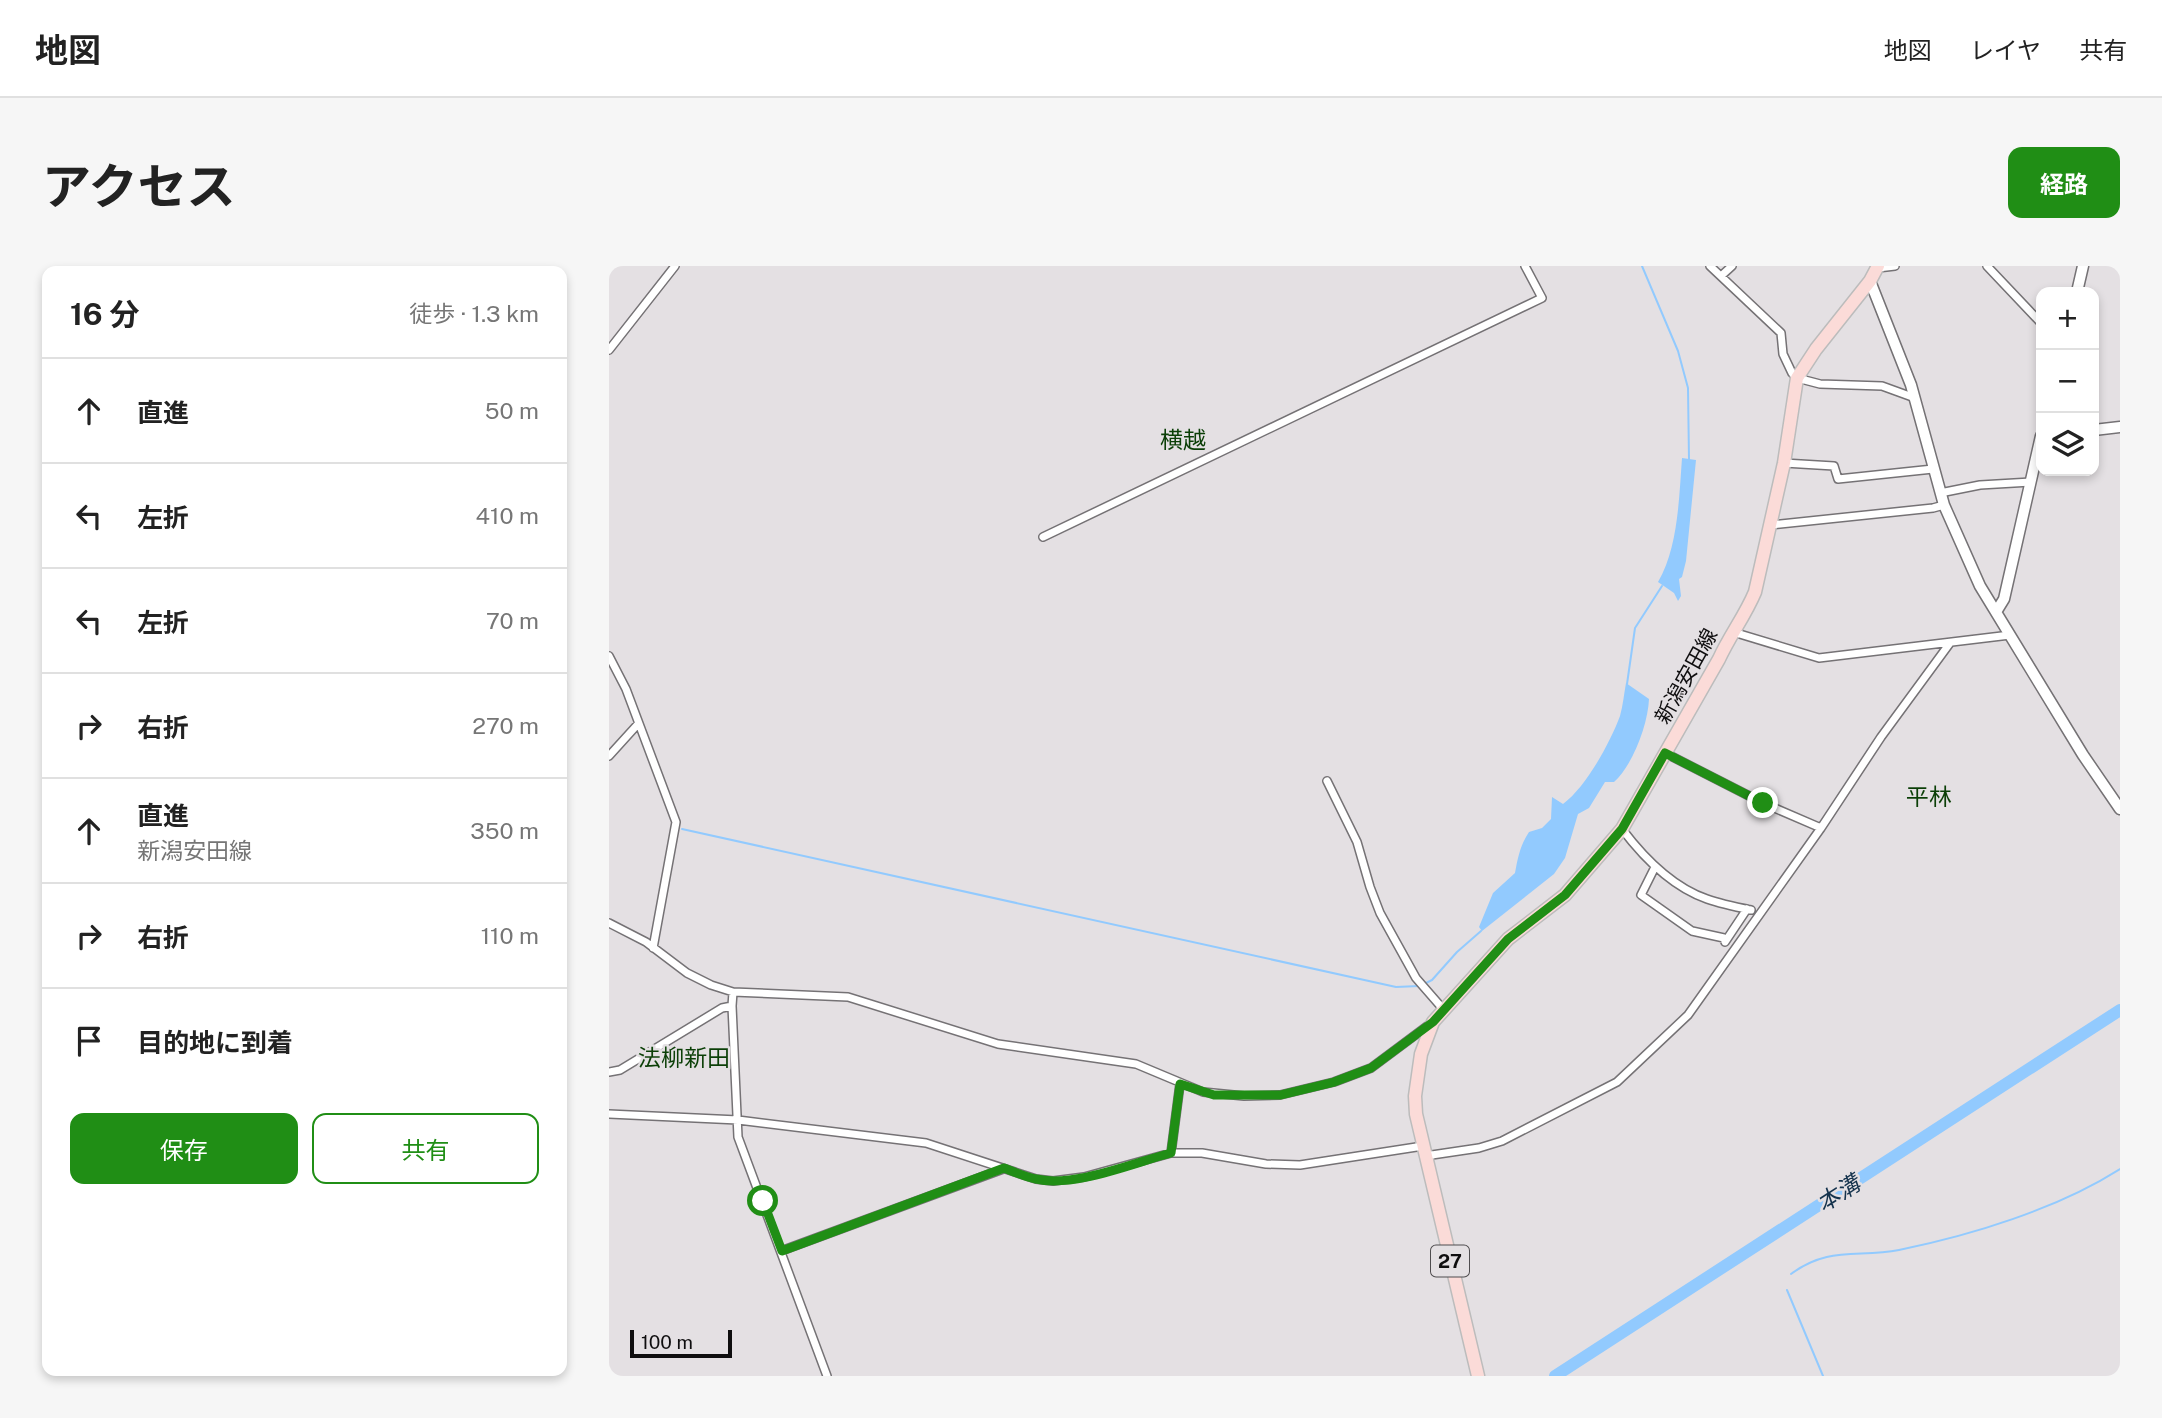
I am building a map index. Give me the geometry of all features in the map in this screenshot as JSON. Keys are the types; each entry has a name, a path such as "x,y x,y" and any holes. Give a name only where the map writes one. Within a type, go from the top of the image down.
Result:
{"main road":[{"name":"新潟安田線","path":"1478,1376 1424,1151 1415,1096 1421,1054 1433,1022 1443,1009 1508,939 1565,895 1622,829 1755,592 1784,463 1797,378 1878,267"}],"street":[{"path":"609,350 675,266"},
{"path":"1043,537 1542,298 1525,266"},
{"path":"1710,266 1781,333 1783,354 1797,378 1820,384 1894,388 1915,398"},
{"path":"1721,276 1732,266"},
{"path":"1878,267 1895,266"},
{"path":"1987,266 2036,318"},
{"path":"2078,287 2084,266"},
{"path":"1870,281 1915,398 1944,505 1980,586 2083,755 2120,809"},
{"path":"2099,429 2120,427"},
{"path":"1996,612 2004,599 2036,459"},
{"path":"1784,463 1834,466 1838,479 1933,469"},
{"path":"1940,493 1980,485 2031,482"},
{"path":"1770,525 1944,505"},
{"path":"1732,632 1819,658 2010,635"},
{"path":"609,1114 738,1120 926,1143 1036,1180 1053,1181 1084,1177 1171,1153 1202,1153 1266,1164 1300,1165 1424,1151 1479,1148 1502,1141 1616,1082 1688,1015 1950,643"},
{"path":"609,656 626,689 676,822 653,948"},
{"path":"609,756 638,724"},
{"path":"1665,753 1763,803 1821,828"},
{"path":"1327,781 1357,842 1380,913 1416,978 1443,1009"},
{"path":"1622,829 1642,856 1669,878 1705,898 1760,913"},
{"path":"1655,867 1641,895 1692,930 1724,939 1725,942 1747,909"},
{"path":"609,923 653,948 687,973 733,992 848,998 998,1044 1148,1067 1180,1084 1224,1096 1280,1095 1334,1082 1371,1068 1433,1022"},
{"path":"733,992 731,1006 738,1137 827,1376"},
{"path":"609,1072 620,1070 722,1008 731,1006"},
{"path":"1171,1153 1180,1084"},
{"path":"782,1251 1004,1168"}],"water":[{"path":"1682,458 1696,460 1686,561 1679,579 1681,596 1678,601 1674,593 1658,582 1674,539"},
{"path":"1626,683 1649,699 1642,732 1633,755 1621,775 1614,782 1605,782 1589,808 1578,814 1565,858 1554,874 1482,931 1479,927 1493,893 1515,873 1523,842 1529,832 1542,828 1551,819 1552,797 1563,804 1580,787 1596,764 1620,716"}],"waterway":[{"path":"1642,266 1678,351 1688,388 1689,460"},
{"path":"1627,684 1635,628 1662,586"},
{"path":"682,829 1396,987 1419,986"},
{"path":"1424,984 1432,980 1457,952 1481,931"},
{"name":"本溝","path":"1555,1376 2120,1010"},
{"path":"1791,1274 1805,1265 1831,1256 1899,1250 1955,1237 2013,1219 2069,1196 2120,1169"},
{"path":"1787,1290 1823,1376"}],"district":[{"name":"横越","path":"1183,439"},
{"name":"平林","path":"1929,796"},
{"name":"法柳新田","path":"684,1057"}],"route":[{"path":"763,1201 782,1251 1004,1168 1036,1180 1053,1181 1084,1177 1171,1153 1180,1084 1214,1095 1244,1096 1280,1095 1334,1082 1371,1068 1433,1022 1508,939 1565,895 1622,829 1665,753 1763,803"}]}
